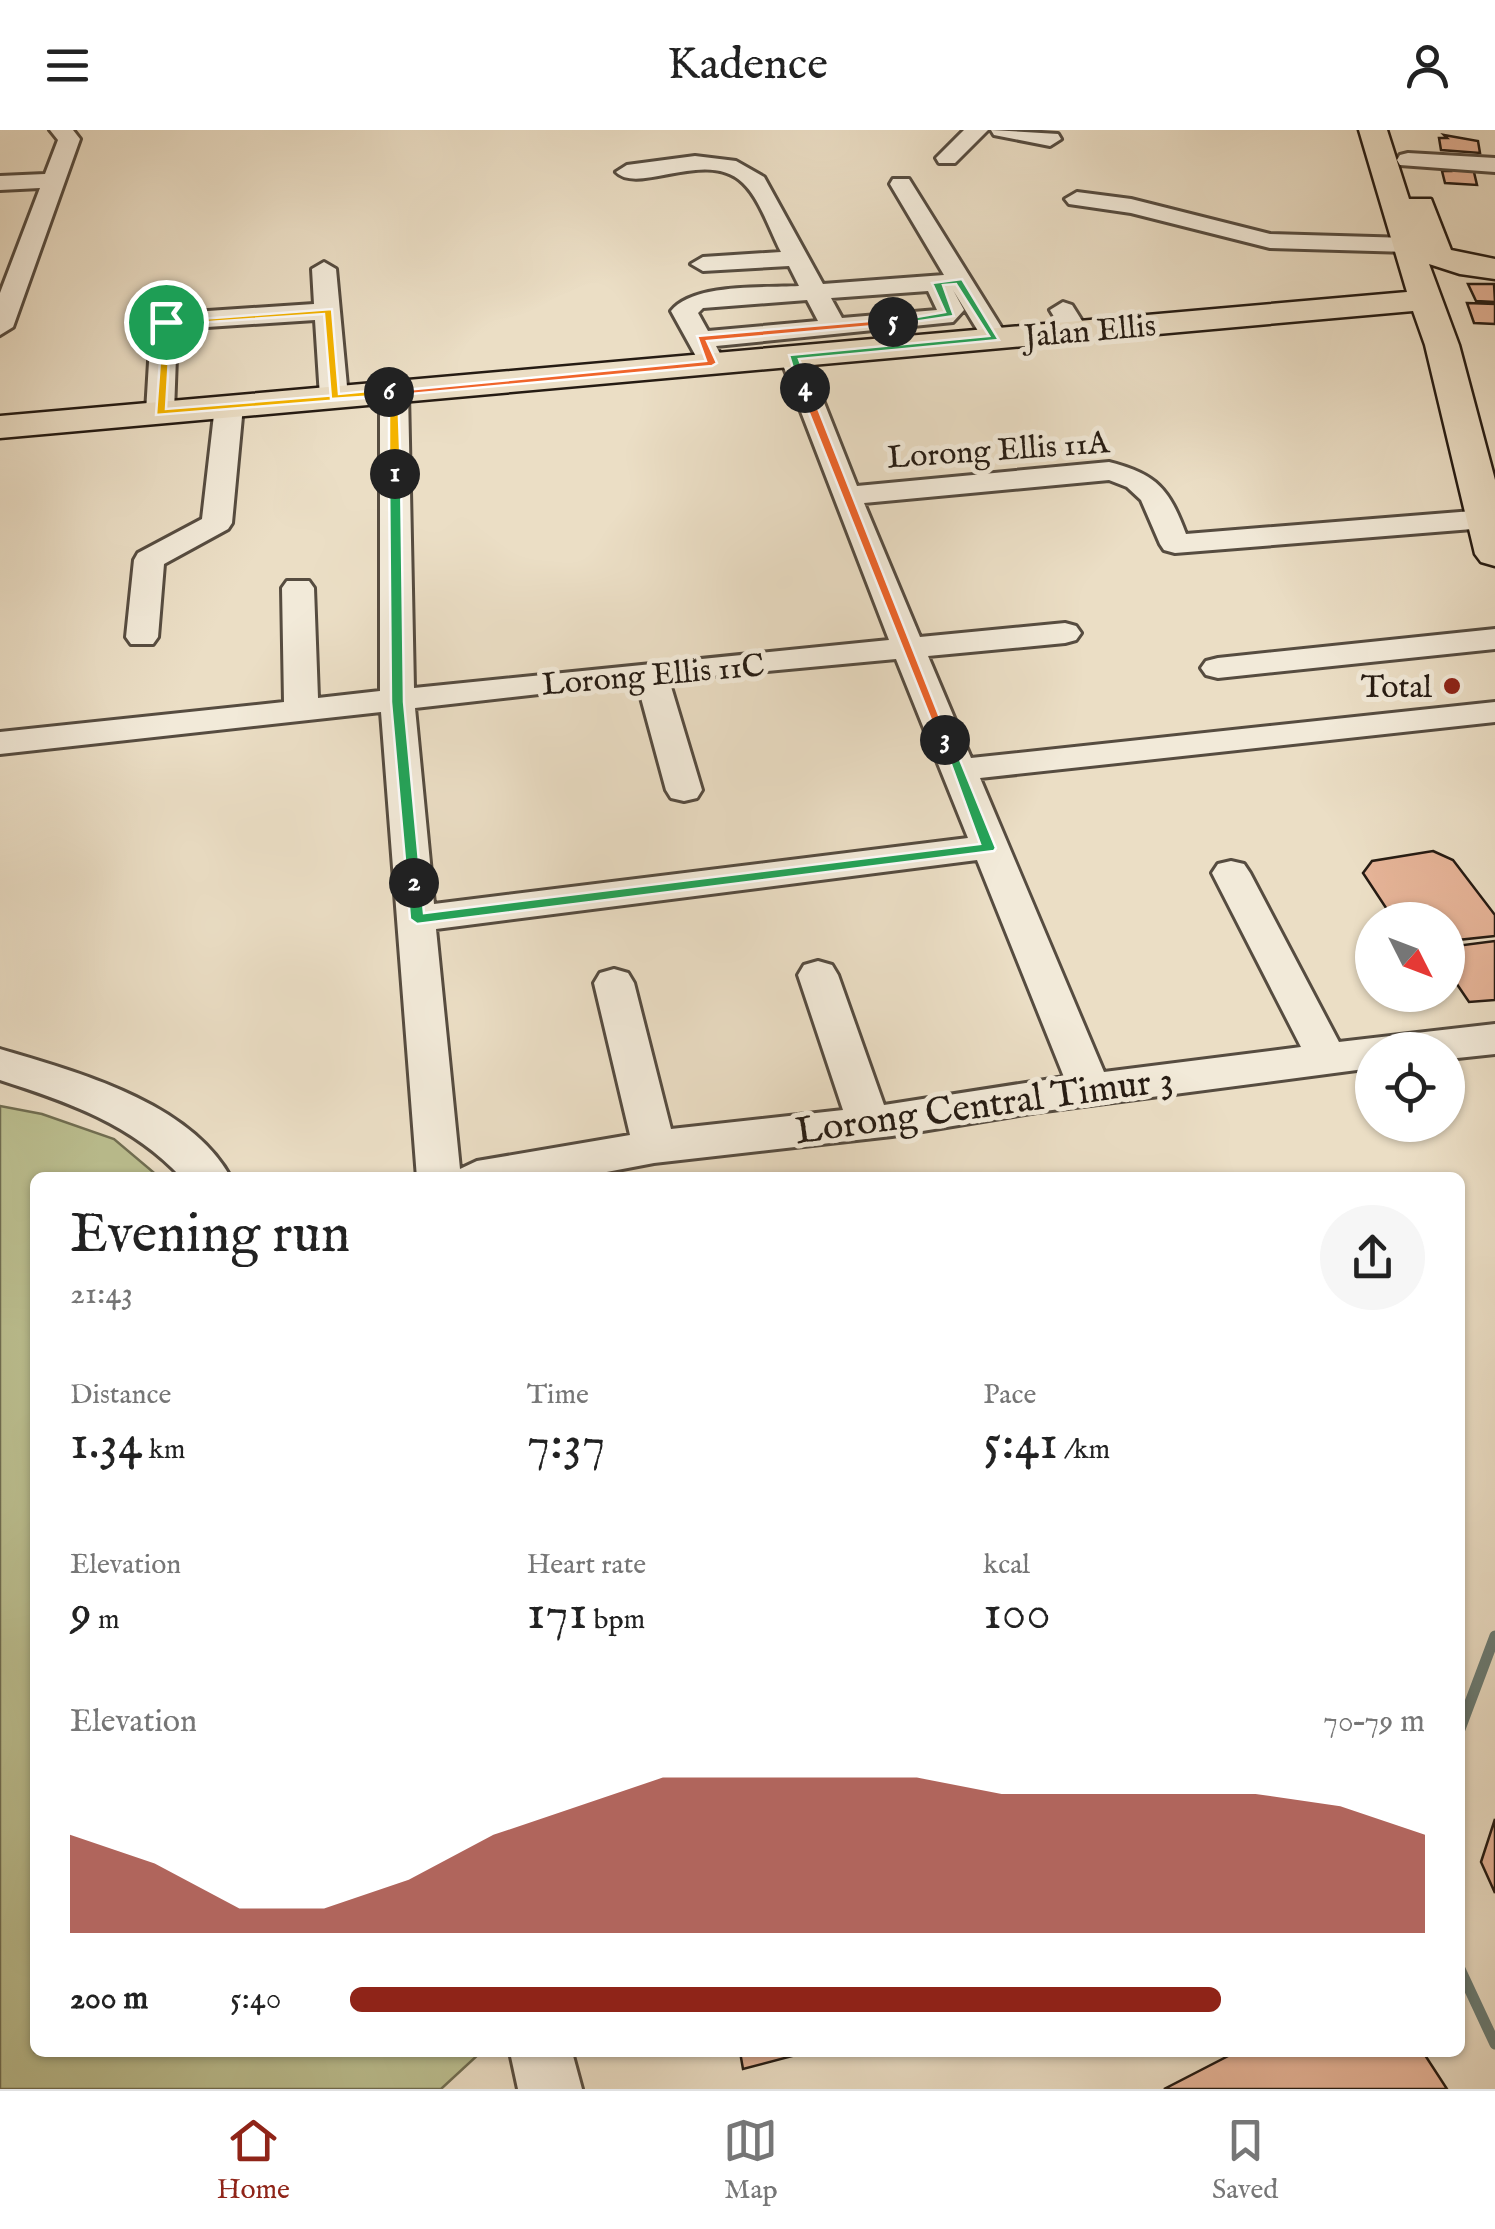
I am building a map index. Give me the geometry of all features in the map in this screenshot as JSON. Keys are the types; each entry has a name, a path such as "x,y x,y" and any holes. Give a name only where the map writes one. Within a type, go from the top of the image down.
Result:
{"main road":[{"path":"1373,130 1438,335 1495,554"},
{"path":"1404,145 1428,244 1436,256 1451,263 1495,269"},
{"name":"Jalan Ellis","path":"0,427 394,392 706,351 793,357 995,338 1069,321 1344,308 1425,296 1446,275 1495,269"},
{"name":"Jalan Ellis","path":"1344,308 1385,314 1438,335"}],"street":[{"path":"0,328 8,283 55,180 68,139 60,130"},
{"path":"947,158 976,130"},
{"path":"1002,130 1050,138"},
{"path":"1404,145 1495,164"},
{"path":"627,172 696,155 744,169 756,182 834,327"},
{"path":"0,182 55,180"},
{"path":"901,184 948,282 995,338"},
{"path":"1077,199 1131,206 1270,241 1408,245"},
{"path":"703,264 797,258"},
{"path":"324,269 334,397"},
{"path":"948,282 952,310 944,317 834,327 706,351 684,311 696,301 948,282"},
{"path":"160,412 166,309 328,311"},
{"path":"793,357 908,649 1090,1088"},
{"path":"394,392 397,702 438,1172"},
{"path":"142,637 150,560 216,524 229,406"},
{"name":"Lorong Ellis 11A","path":"846,496 1109,471 1135,476 1146,485 1156,498 1175,544 1485,519"},
{"path":"298,588 301,710"},
{"name":"Lorong Ellis 11C","path":"0,743 650,672 1066,633"},
{"path":"1218,668 1495,639"},
{"path":"650,672 684,790"},
{"path":"958,770 1495,712"},
{"path":"417,919 989,848"},
{"path":"1230,874 1327,1058"},
{"path":"818,976 868,1121"},
{"path":"614,983 654,1147"},
{"path":"1465,1042 1495,1039"},
{"name":"Lorong Central Timur 3","path":"511,1172 654,1147 1355,1055"},
{"path":"0,1064 100,1096 172,1138 203,1172"},
{"path":"542,2057 550,2089"}],"green space":[{"path":"0,1106 42,1114 114,1139 153,1172 30,1172 30,2057 476,2057 441,2089 0,2089"}],"building":[{"path":"1444,135 1478,141 1480,153 1441,150 1439,138 1447,138"},
{"path":"1450,167 1473,168 1477,185 1445,183 1442,171 1451,171"},
{"path":"1468,284 1494,284 1495,302 1476,301"},
{"path":"1467,303 1495,304 1495,324 1474,323"},
{"path":"1433,851 1453,860 1495,915 1495,936 1465,939 1465,902 1382,902 1363,873 1372,861"},
{"path":"1495,941 1495,1000 1469,1002 1465,996 1465,945"},
{"path":"1495,1819 1495,1893 1481,1862"},
{"path":"741,2057 789,2057 743,2069"},
{"path":"1226,2057 1426,2057 1447,2089 1164,2089"}],"waterway":[{"path":"1465,1716 1495,1636"},
{"path":"1465,1980 1495,2044"}],"place":[{"name":"Total","path":"1452,686"}],"route":[{"path":"959,281 995,338 793,357 989,848 417,919 397,702 394,392 160,412 166,322 328,311 334,397 712,363 700,338 944,317 952,310 937,283 959,281"}]}
